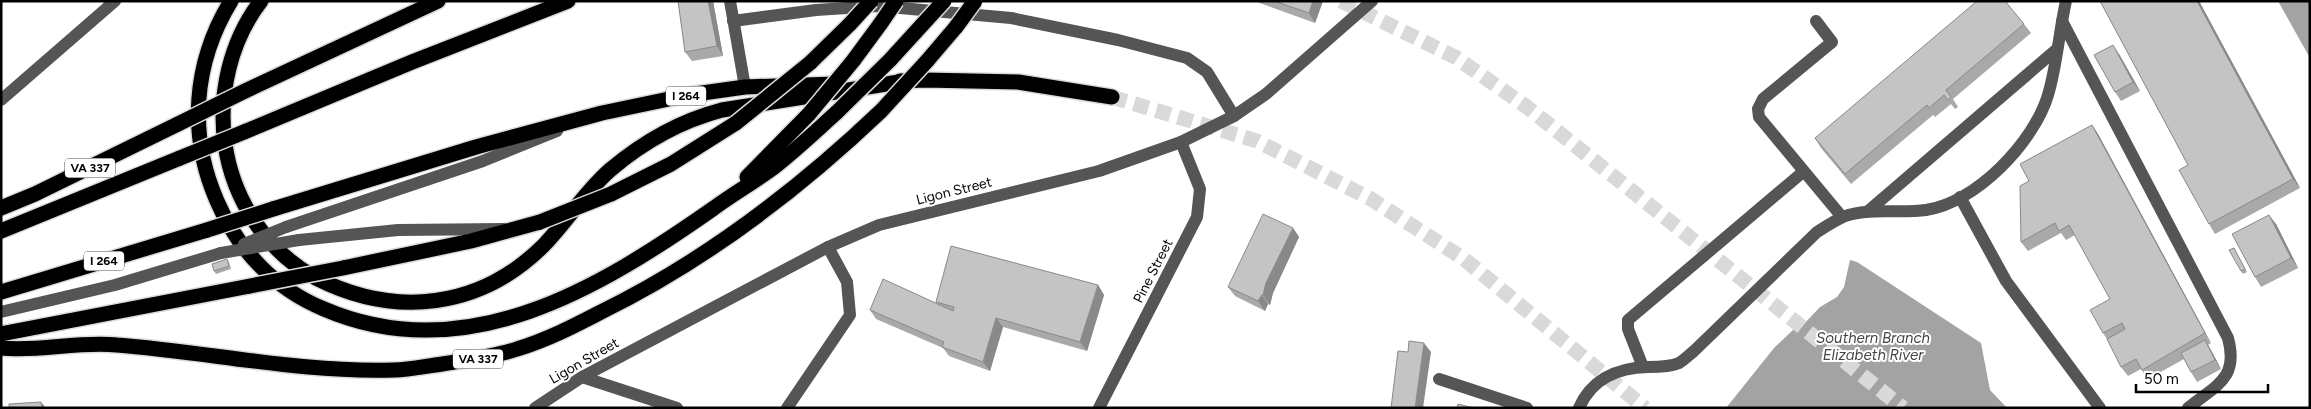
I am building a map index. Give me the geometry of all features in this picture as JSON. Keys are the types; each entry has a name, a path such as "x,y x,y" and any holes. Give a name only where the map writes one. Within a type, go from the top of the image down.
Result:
{"highway":[{"path":"231,1 214,32 200,81 198,124 200,150 212,190 233,234 250,256 290,292 356,322 404,331 469,328 531,312 583,289 669,238 771,169 837,112 890,60 944,1"},
{"path":"261,1 237,43 230,64 223,98 222,125 233,179 255,224 279,252 303,271 364,298 392,302 417,303 446,299 473,292 492,284 544,245 608,172 631,153 680,124 722,110 899,82"},
{"name":"VA 337","path":"1,208 35,194 246,91 438,1"},
{"path":"1,231 412,62 568,1"},
{"path":"1,334 343,268 471,241 540,222 611,194 671,164 736,123 810,63 871,1"},
{"path":"716,206 809,114 853,61 896,1"},
{"name":"VA 337","path":"1,348 114,344 283,364 363,371 398,370 484,358 516,350 555,335 639,294 698,258 784,197 881,111 927,61 975,1"},
{"name":"I 264","path":"1,292 476,147 602,113 688,95 745,87 925,80 1018,82 1112,97"}],"street":[{"path":"1,100 115,1"},
{"path":"730,1 745,87"},
{"name":"Ligon Street","path":"535,408 582,377 828,247 879,225 1099,171 1181,142 1234,116 1266,94 1372,1"},
{"path":"1579,408 1582,401 1608,375 1622,369 1665,366 1679,363 1694,351 1817,232 1842,217 1867,212 1911,212 1934,209 1960,197 1985,182 2018,150 2048,95 2066,2"},
{"path":"733,21 816,10 870,6 1011,18 1118,40 1187,58 1207,72 1234,116"},
{"path":"1816,21 1832,42 1763,99 1758,109 1758,117 1842,217"},
{"path":"2062,21 2228,338 2232,355 2227,374 2188,408"},
{"path":"1867,212 2057,50"},
{"path":"1,312 115,285 221,253 286,227 483,161 602,113"},
{"name":"Pine Street","path":"1099,408 1197,217 1200,189 1181,142"},
{"path":"1643,367 1628,329 1628,320 1803,172"},
{"path":"1960,197 2006,281 2100,408"},
{"path":"221,253 299,240 398,230 514,229"},
{"path":"787,408 850,315 847,282 828,247"},
{"path":"582,377 677,408"},
{"path":"1439,380 1527,408"}],"water":[{"path":"2278,1 2310,1 2310,58"},
{"name":"Southern Branch Elizabeth River","path":"1850,260 1857,262 1981,343 1990,390 2007,408 1726,408 1774,348 1794,329 1802,326 1820,307 1837,297 1844,287"}],"building":[{"path":"678,1 708,1 717,46 685,52"},
{"path":"1274,1 1313,1 1309,13"},
{"path":"1977,1 2005,1 2024,24 1946,90 1951,97 1948,100 1944,95 1929,108 1927,105 1845,174 1815,138"},
{"path":"2100,1 2197,1 2293,179 2209,224 2179,170 2188,165"},
{"path":"2113,45 2133,82 2115,92 2094,55"},
{"path":"2092,125 2205,333 2142,370 2136,359 2121,367 2107,339 2125,329 2122,323 2103,333 2090,310 2110,299 2069,225 2059,231 2055,223 2021,242 2020,186 2029,181 2020,164"},
{"path":"1263,214 1293,228 1266,283 1263,295 1258,301 1228,287"},
{"path":"2269,215 2291,258 2255,277 2232,234"},
{"path":"951,246 1098,285 1080,342 996,318 983,362 942,347 944,342 870,310 883,279 953,311 954,307 936,302"},
{"path":"2234,248 2245,269 2241,271 2229,250"},
{"path":"227,259 229,266 214,271 212,264"},
{"path":"2205,340 2215,360 2191,372 2181,353"},
{"path":"1409,341 1424,343 1415,408 1391,408 1398,351 1408,352"},
{"path":"41,402 42,408 9,408 9,404"},
{"path":"1458,404 1474,408 1457,408"}],"tunnel":[{"path":"1341,1 1455,57 1527,107 1903,408"},
{"path":"1112,97 1257,141 1371,199 1464,259 1645,408"}]}
